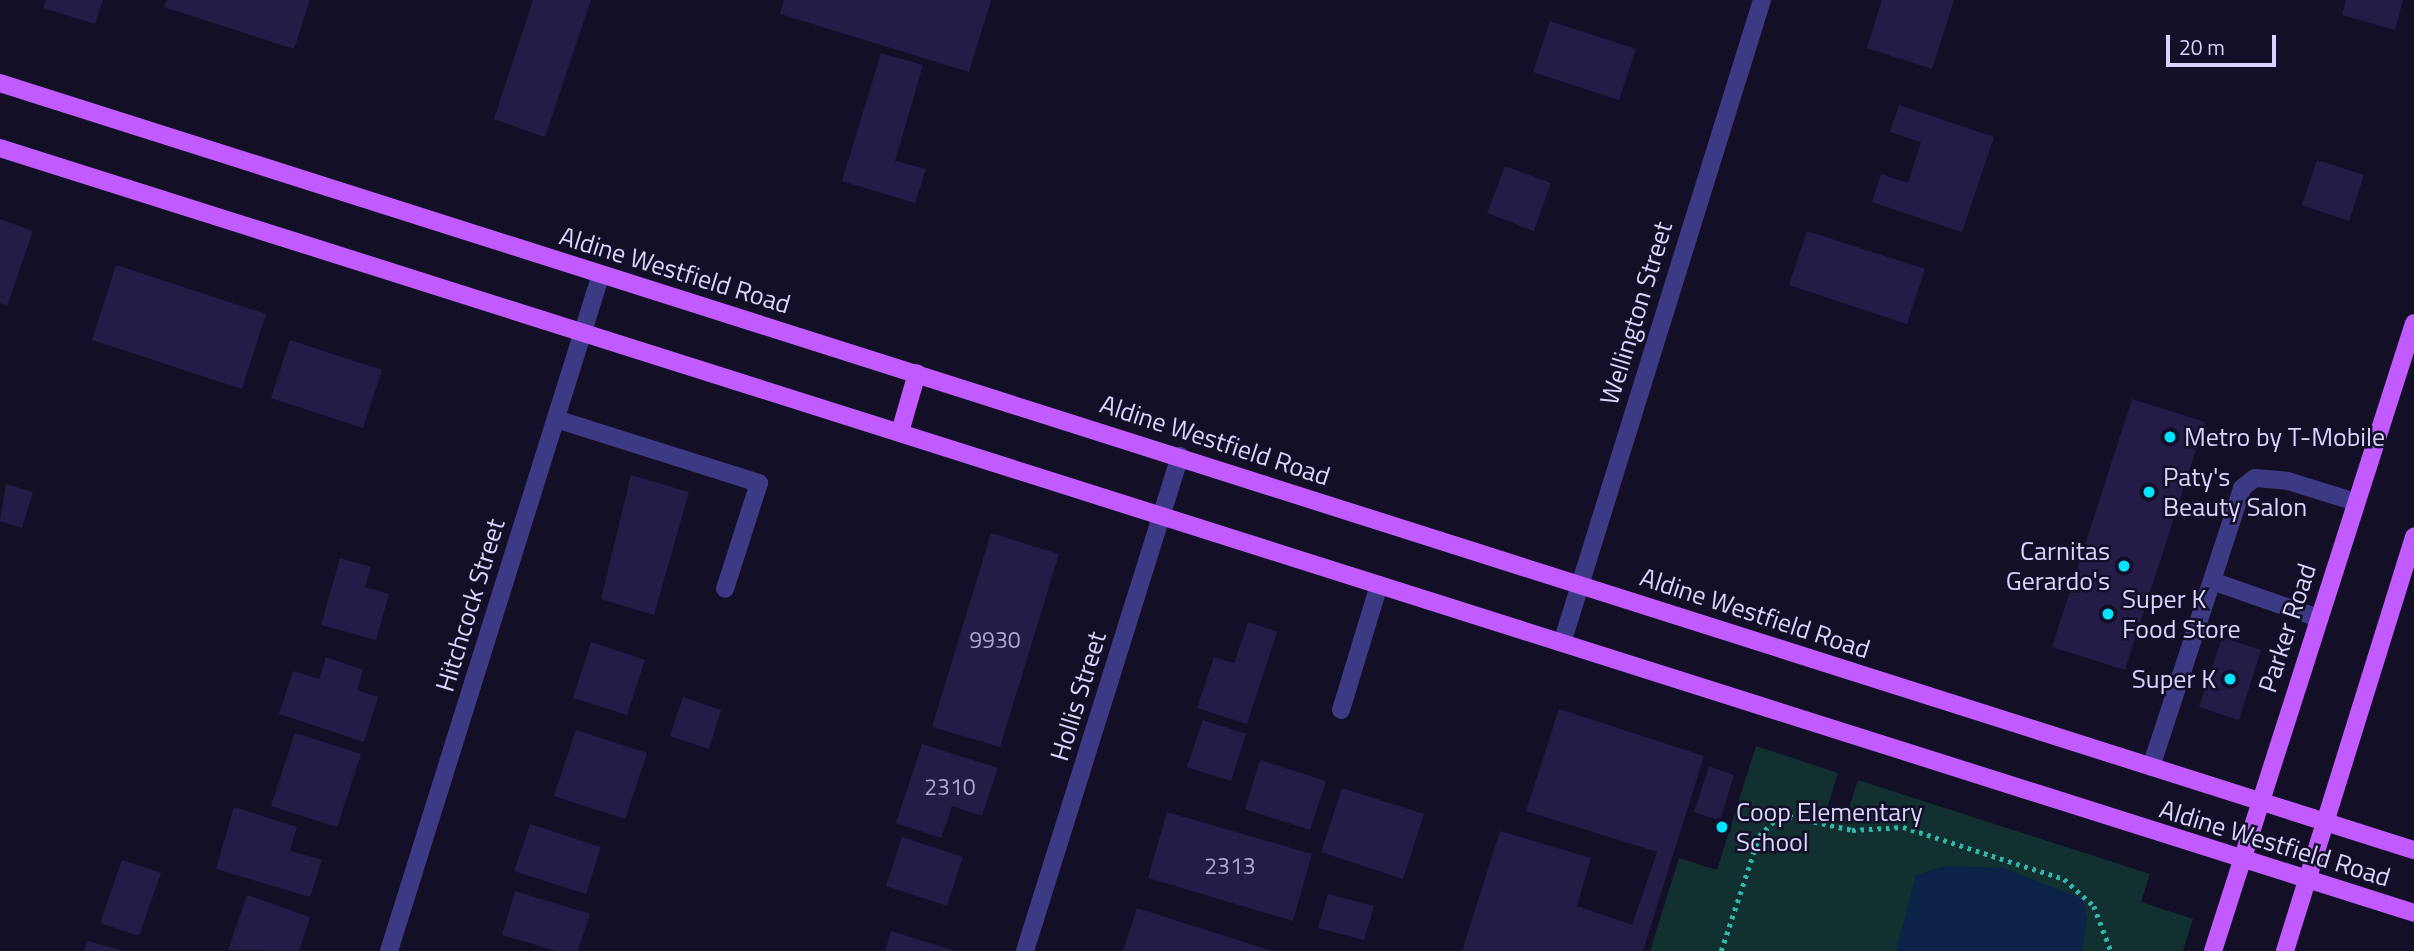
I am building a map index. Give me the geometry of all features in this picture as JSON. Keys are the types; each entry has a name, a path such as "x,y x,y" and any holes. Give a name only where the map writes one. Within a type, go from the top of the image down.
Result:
{"main road":[{"name":"Aldine Westfield Road","path":"0,83 2414,850"},
{"name":"Aldine Westfield Road","path":"0,148 900,432 2241,862 2309,880 2414,914"},
{"name":"Parker Road","path":"2213,951 2257,801 2414,323"},
{"path":"900,432 917,373"},
{"path":"2285,951 2414,537"}],"street":[{"name":"Wellington Street","path":"1562,643 1762,0"},
{"name":"Hitchcock Street","path":"389,951 601,274"},
{"path":"556,419 758,483 724,589"},
{"name":"Hollis Street","path":"1025,951 1180,456"},
{"path":"2151,768 2242,488 2255,478 2288,481 2356,502"},
{"path":"2212,581 2318,618"},
{"path":"1341,710 1379,585"}],"path":[{"path":"1721,951 1759,836 1777,818 1789,816 1852,830 1903,827 2064,879 2094,906 2111,951"}],"green space":[{"path":"1756,746 1838,773 1827,808 1847,814 1858,780 2150,874 2141,902 2193,919 2183,951 1650,951 1679,858 1717,870"}],"water":[{"path":"1945,866 2003,868 2083,899 2087,919 2082,951 1896,951 1916,875"}],"building":[{"path":"46,0 103,0 95,24 43,8"},
{"path":"167,0 310,0 294,49 164,7"},
{"path":"533,0 591,0 545,137 494,119"},
{"path":"784,0 991,0 969,72 780,14"},
{"path":"1882,0 1954,0 1932,69 1867,48"},
{"path":"2346,0 2403,0 2395,30 2342,15"},
{"path":"1550,21 1636,49 1619,100 1533,72"},
{"path":"881,53 923,65 895,161 926,169 915,203 842,181"},
{"path":"1899,105 1994,137 1962,232 1872,202 1881,174 1908,183 1921,142 1890,132"},
{"path":"2317,160 2364,175 2349,221 2302,205"},
{"path":"1505,166 1551,183 1534,231 1487,213"},
{"path":"0,219 33,231 7,306 0,303"},
{"path":"1807,231 1925,269 1907,324 1789,285"},
{"path":"116,265 266,314 242,389 92,340"},
{"path":"290,340 382,370 363,428 271,398"},
{"path":"2132,399 2205,422 2125,670 2052,647"},
{"path":"631,475 689,492 654,615 601,599"},
{"path":"6,484 33,492 22,528 0,521"},
{"path":"991,533 1059,554 1000,747 932,727"},
{"path":"340,558 371,567 365,587 389,594 376,640 321,625"},
{"path":"1248,622 1277,632 1247,724 1197,708 1214,657 1234,663"},
{"name":"Super K","path":"2222,637 2261,650 2239,720 2199,707"},
{"path":"591,642 645,660 627,715 573,698"},
{"path":"326,657 363,670 357,690 378,697 364,742 279,714 293,671 319,679"},
{"path":"683,697 721,710 709,749 670,736"},
{"path":"1559,709 1704,756 1643,951 1462,951 1500,831 1591,858 1577,906 1632,925 1657,852 1526,811"},
{"path":"1203,720 1246,734 1231,781 1187,767"},
{"path":"576,730 647,753 625,819 554,796"},
{"path":"295,733 361,754 337,827 271,806"},
{"path":"922,744 998,768 982,816 952,806 941,838 896,823"},
{"path":"1260,760 1326,781 1310,830 1245,809"},
{"path":"1709,766 1734,775 1720,821 1694,812"},
{"path":"1342,788 1424,814 1403,879 1321,852"},
{"path":"234,807 297,827 290,851 322,860 310,897 216,869"},
{"path":"1167,812 1312,854 1293,921 1148,878"},
{"path":"530,824 601,847 586,894 514,871"},
{"path":"902,837 963,857 947,906 886,886"},
{"path":"122,860 161,873 139,936 100,923"},
{"path":"515,891 590,914 578,951 556,951 502,935"},
{"path":"1328,894 1374,906 1364,940 1318,928"},
{"path":"247,895 310,917 299,951 228,950"},
{"path":"1137,908 1269,950 1269,951 1123,951"},
{"path":"891,931 952,950 952,951 885,951"},
{"path":"88,941 120,950 120,951 84,951"}],"place":[{"name":"Metro by T-Mobile","path":"2170,437"},
{"name":"Paty's Beauty Salon","path":"2149,492"},
{"name":"Carnitas Gerardo's","path":"2124,566"},
{"name":"Super K Food Store","path":"2108,614"},
{"name":"Super K","path":"2230,679"},
{"name":"Coop Elementary School","path":"1722,827"}]}
